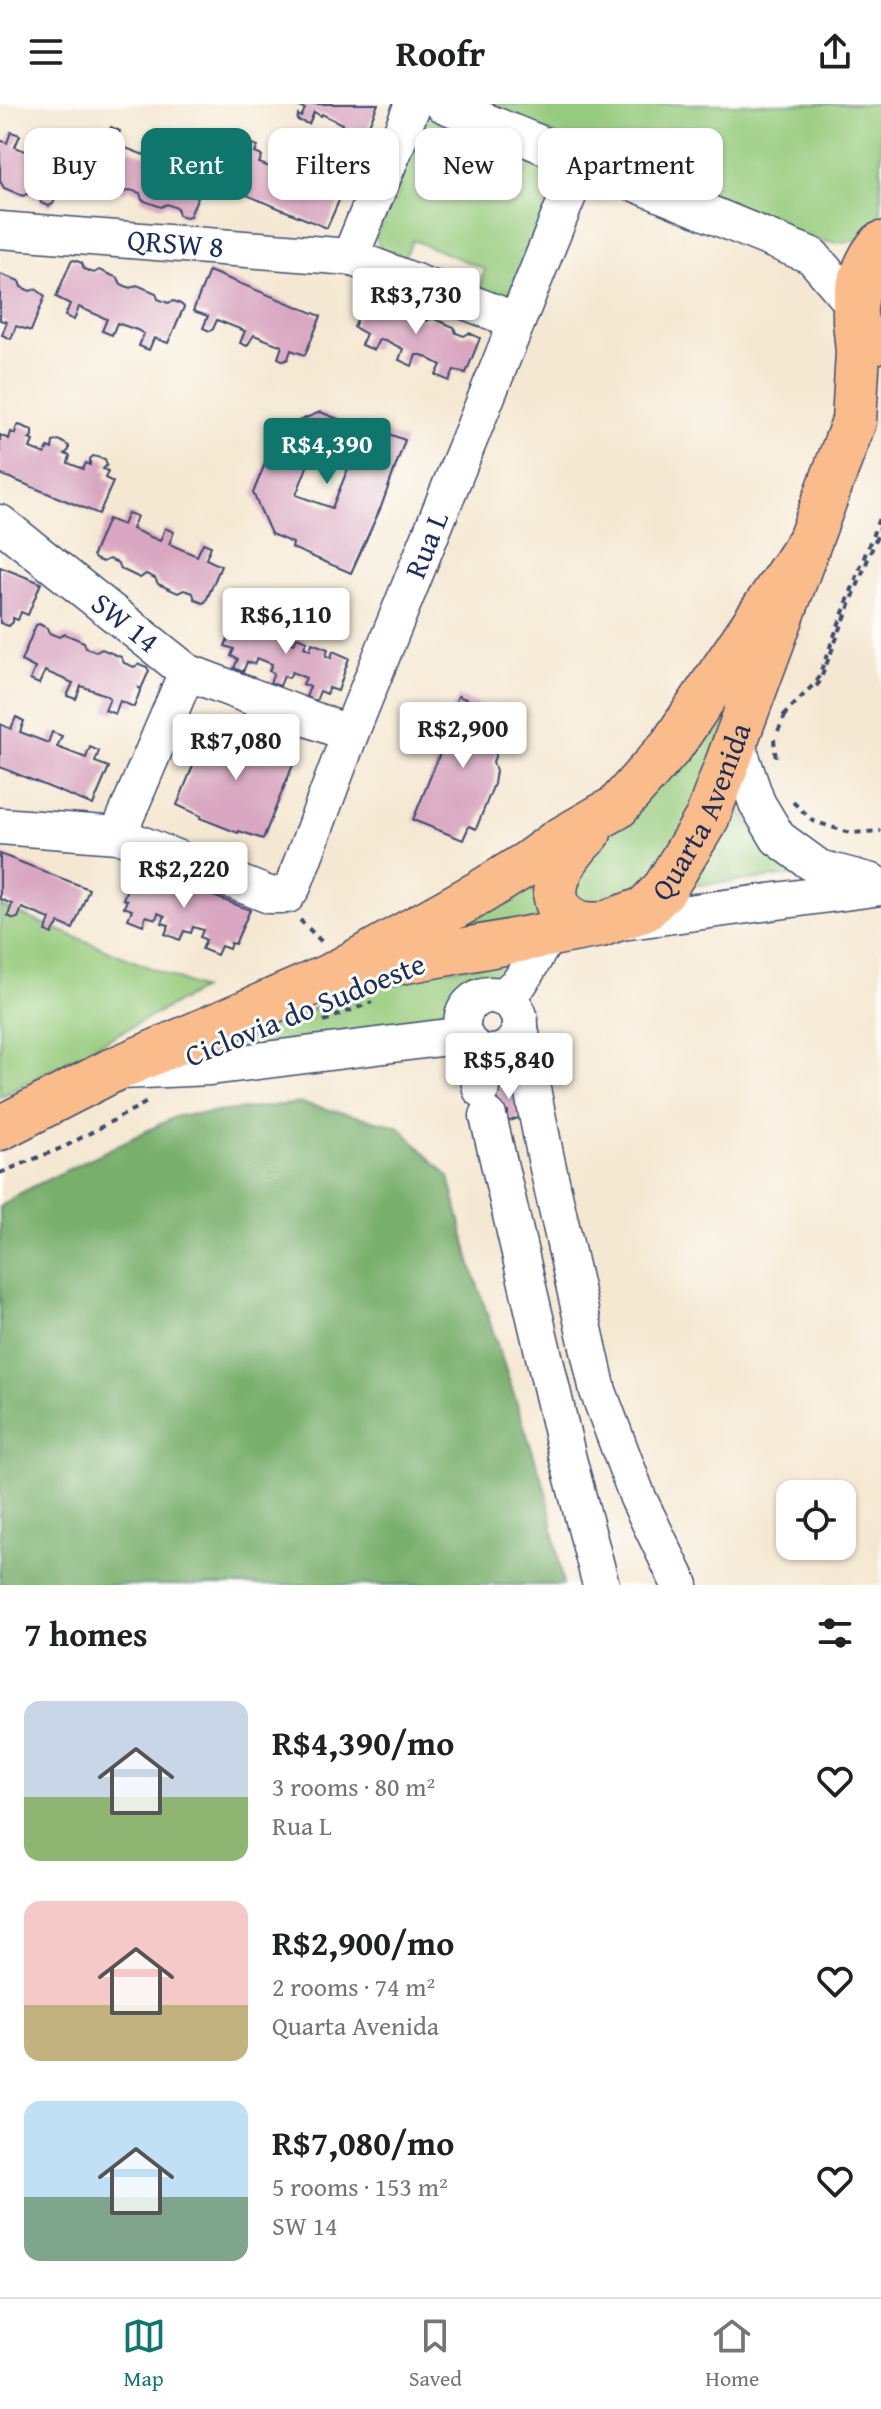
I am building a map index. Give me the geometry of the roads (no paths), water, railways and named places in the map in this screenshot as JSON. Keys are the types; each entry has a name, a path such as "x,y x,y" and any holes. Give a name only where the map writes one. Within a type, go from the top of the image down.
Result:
{"main road":[{"name":"Quarta Avenida","path":"334,974 600,925 645,909 665,888 707,818 807,545 867,408 858,352 864,325 859,285 866,263 879,245"},
{"name":"Quarta Avenida","path":"0,1128 111,1071 334,974 481,892 558,841 617,807 672,745 807,545"},
{"path":"600,925 576,922 557,905 556,877 582,840 617,807"}],"street":[{"path":"350,257 413,104"},
{"path":"443,104 538,143"},
{"name":"Rua L","path":"118,835 269,895 283,896 293,886 350,734 566,200"},
{"path":"676,200 812,256 864,325"},
{"name":"QRSW 8","path":"0,230 350,257 517,321"},
{"path":"812,256 879,245"},
{"name":"SW 14","path":"0,523 187,672 350,734"},
{"path":"0,826 118,835 187,672"},
{"path":"736,742 757,803 778,838 819,868 881,886"},
{"path":"600,925 881,886"},
{"path":"548,935 520,982 511,1013 598,1391 638,1498 680,1585"},
{"path":"111,1071 210,1067 468,1040 481,1052 491,1054 510,1046 517,1038 511,1013 487,995 474,1000 462,1022 468,1040 484,1102 568,1459 601,1585"},
{"path":"500,1173 546,1159"}]}
